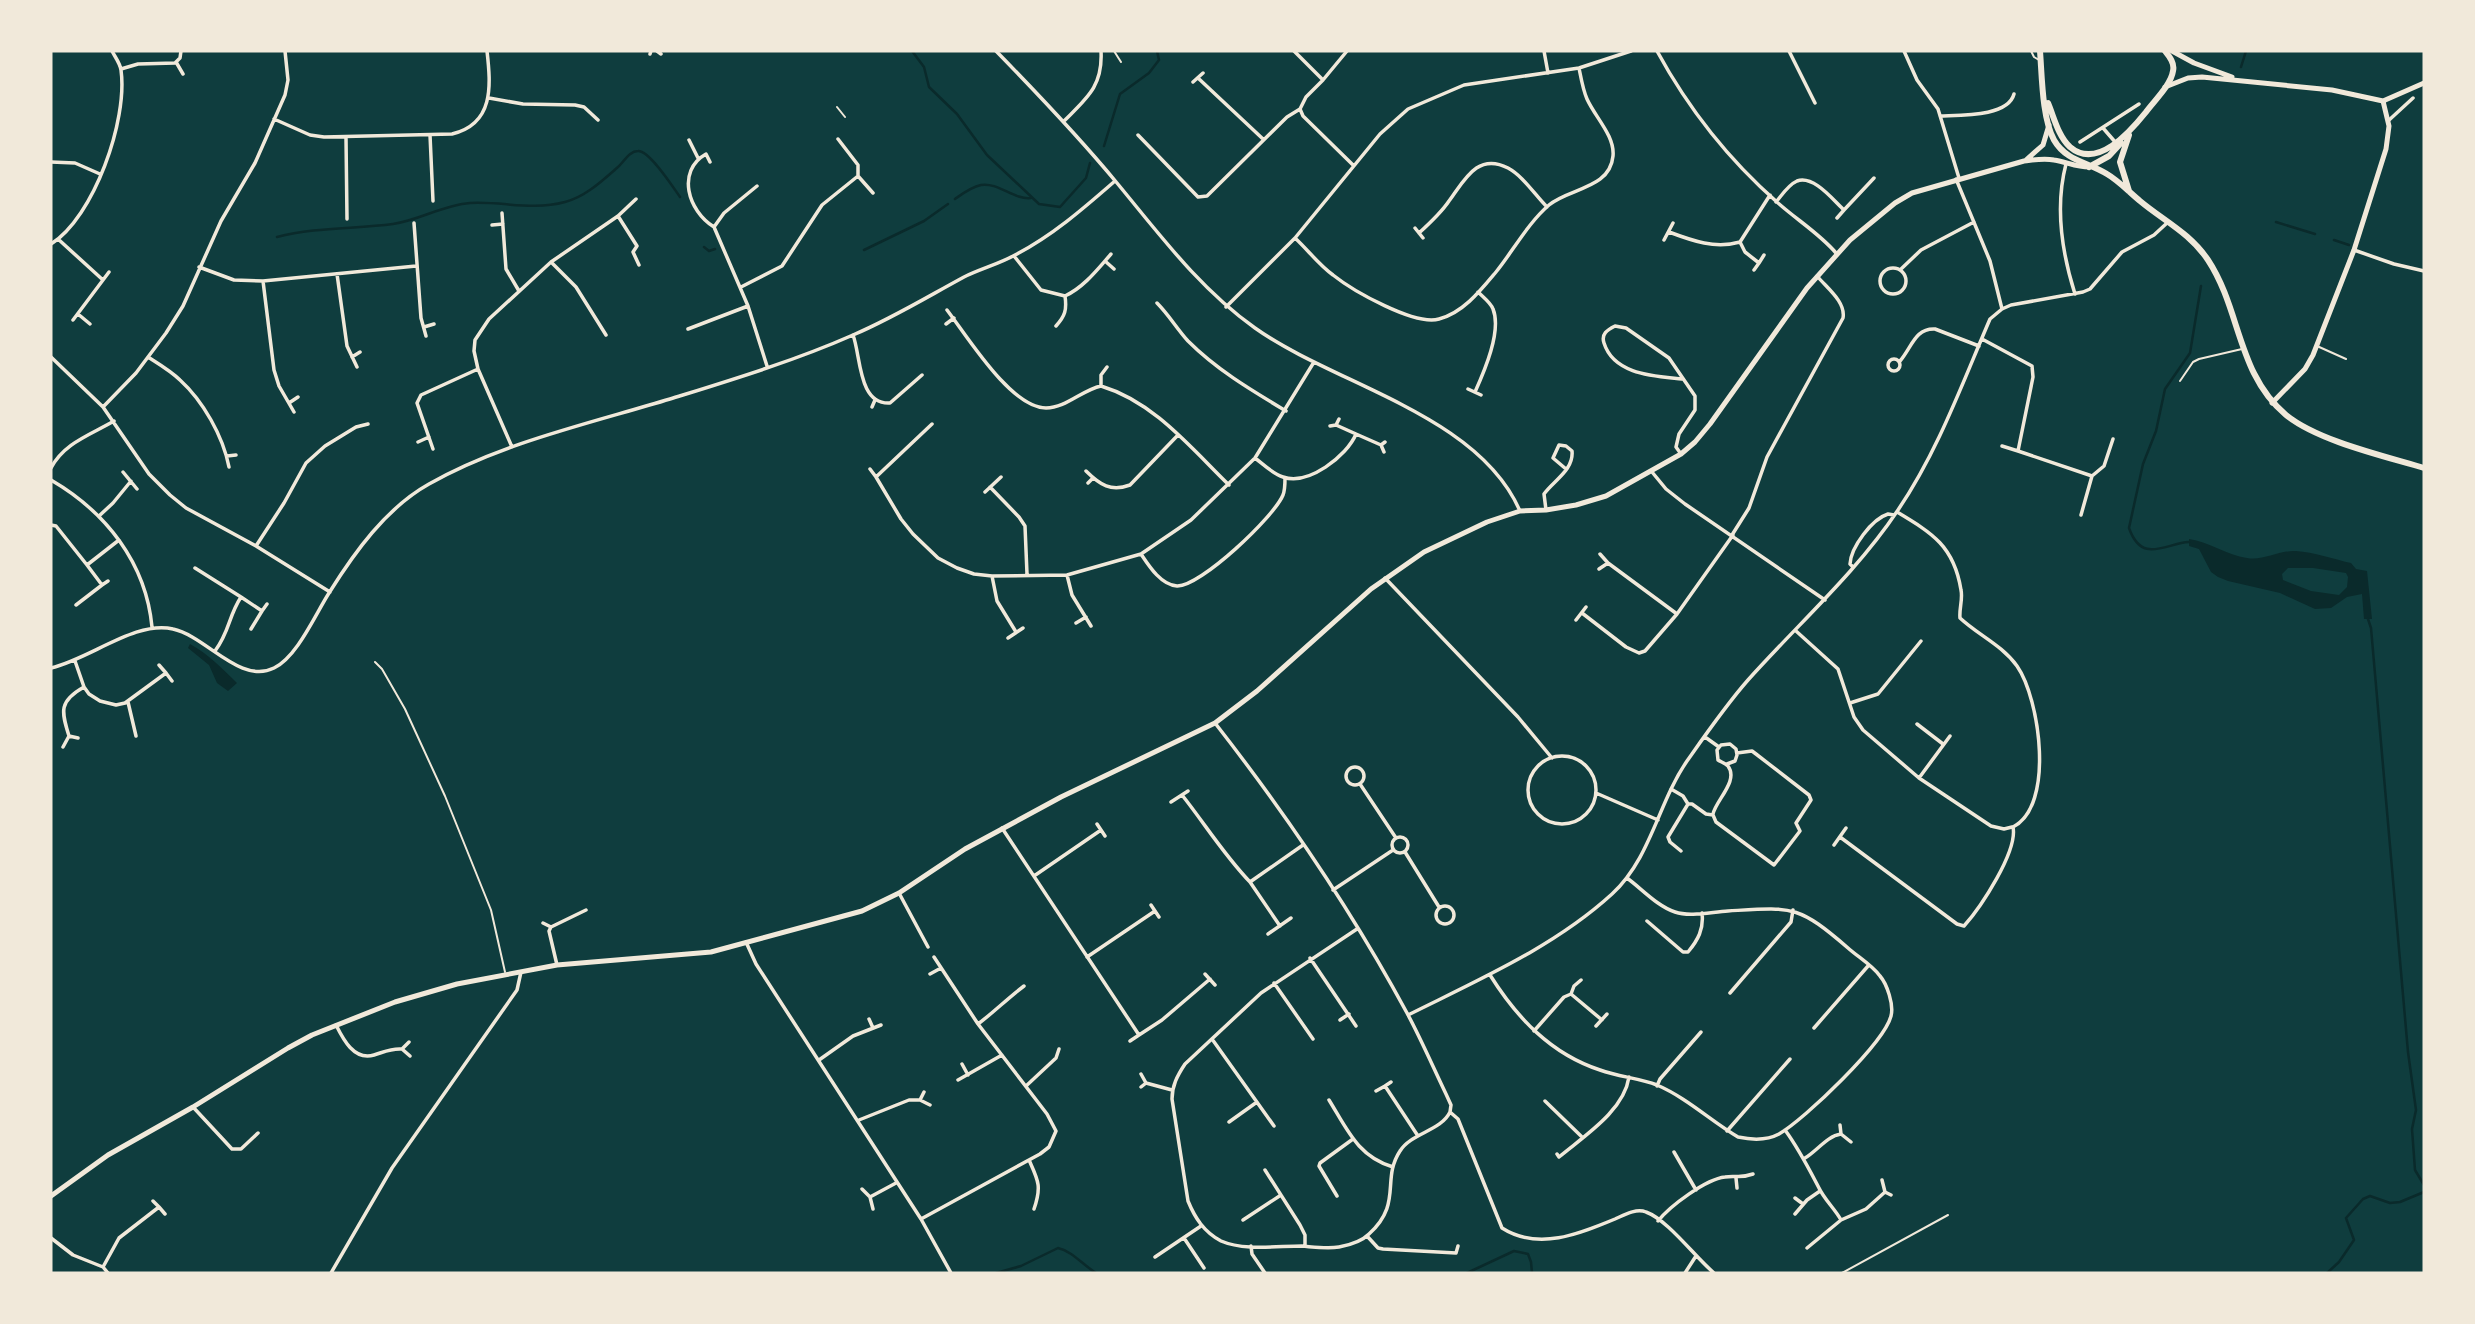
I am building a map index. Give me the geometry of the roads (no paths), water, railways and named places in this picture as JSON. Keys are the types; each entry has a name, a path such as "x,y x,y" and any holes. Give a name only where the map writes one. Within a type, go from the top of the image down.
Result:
{"main road":[{"path":"2040,51 2049,125 2061,149 2070,157 2106,174 2190,237 2214,269 2259,386 2272,402 2304,427 2424,468"},
{"path":"2090,167 2109,156 2165,87 2173,71 2172,62 2165,51"},
{"path":"2044,93 2062,135 2069,146 2080,153 2091,154 2116,143 2129,133"},
{"path":"2129,133 2120,162 2130,193"}],"street":[{"path":"51,244 76,218 100,174 114,136 120,106 121,69 112,51"},
{"path":"121,69 138,64 176,62 181,51"},
{"path":"103,407 136,373 177,317 226,213 255,163 286,90 285,51"},
{"path":"274,119 310,135 346,138 452,134 472,125 484,111 489,98 487,51"},
{"path":"996,51 1064,121 1188,268 1226,307 1258,330 1314,362 1407,406 1447,431 1495,473 1514,497 1520,511"},
{"path":"1064,121 1084,103 1099,79 1101,51"},
{"path":"1294,51 1323,80"},
{"path":"1138,135 1198,197 1203,197 1292,112 1300,109 1306,97 1347,51"},
{"path":"1544,51 1548,73"},
{"path":"1226,307 1295,238 1380,134 1408,109 1471,83 1579,68 1631,51"},
{"path":"1657,51 1698,115 1743,169 1836,253"},
{"path":"1789,51 1815,103"},
{"path":"1904,51 1917,80 1935,104 1940,116 1957,179 1990,261 2002,309"},
{"path":"2172,62 2176,52 2194,63 2238,79"},
{"path":"176,62 183,74"},
{"path":"1295,238 1339,280 1415,318 1436,320 1451,315 1478,292 1547,207 1592,185 1605,176 1611,165 1614,154 1611,142 1587,99 1579,68"},
{"path":"1193,82 1203,73"},
{"path":"1198,78 1263,139"},
{"path":"2165,87 2188,78 2238,79 2332,90 2383,101 2424,83"},
{"path":"1940,116 1982,113 2000,108 2009,104 2014,94"},
{"path":"489,98 523,104 575,104 584,107 598,120"},
{"path":"2388,121 2413,98"},
{"path":"2272,402 2305,369 2354,250 2386,149 2388,121 2383,101"},
{"path":"2080,142 2139,104"},
{"path":"1300,109 1303,116 1353,165"},
{"path":"2024,162 2043,145 2049,125"},
{"path":"2103,128 2116,143"},
{"path":"430,135 433,201"},
{"path":"346,138 346,219"},
{"path":"838,139 858,165 858,176 873,193"},
{"path":"689,141 698,158"},
{"path":"710,162 706,154 691,166 687,189 694,205 714,227 741,287 767,366"},
{"path":"51,1196 108,1155 193,1107 288,1048 336,1025 395,1002 457,984 557,965 691,955 862,911 899,893 1002,828 1215,723 1257,691 1385,578 1424,552 1520,511 1576,505 1606,496 1681,454 1710,424 1836,253 1903,198 1957,179 2042,159 2090,167"},
{"path":"51,162 75,163 100,174"},
{"path":"2066,163 2061,202 2062,228 2064,254 2075,295"},
{"path":"1419,233 1449,202 1469,172 1480,166 1495,164 1509,169 1547,207"},
{"path":"741,287 782,266 822,205 858,176"},
{"path":"1837,218 1874,178"},
{"path":"1776,201 1789,186 1796,181 1805,180 1818,186 1844,210"},
{"path":"51,668 75,661 141,629 164,627 187,633 244,669 262,672 273,669 292,651 358,550 390,514 422,488 449,472 512,447 767,366 853,335 968,275 1014,256 1056,230 1115,181"},
{"path":"714,227 724,213 757,186"},
{"path":"1865,187 1871,193"},
{"path":"433,192 441,192"},
{"path":"1669,232 1717,246 1740,242 1770,195"},
{"path":"512,447 478,369 474,351 478,333 489,319 551,262 618,216 636,199"},
{"path":"502,213 506,269 519,291"},
{"path":"618,216 637,246 633,252 639,265"},
{"path":"1408,1015 1490,974 1576,923 1613,893 1638,862 1686,762 1747,681 1825,600 1896,514 1923,472 1990,319 2002,309 2032,301 2075,295 2090,289 2122,252 2154,236 2169,221"},
{"path":"1900,271 1921,250 1974,222"},
{"path":"414,223 416,266 426,336"},
{"path":"1664,240 1673,223"},
{"path":"492,225 503,224"},
{"path":"1415,228 1423,238"},
{"path":"415,236 424,236"},
{"path":"58,239 103,280"},
{"path":"1740,242 1745,251 1759,263"},
{"path":"2354,250 2424,271"},
{"path":"1014,256 1041,290 1065,296 1075,292 1111,254"},
{"path":"1754,270 1764,255"},
{"path":"1105,261 1114,269"},
{"path":"551,262 576,287 606,335"},
{"path":"199,267 234,280 262,281 416,266"},
{"path":"1890,268 1900,271 1905,277 1903,289 1896,293 1887,292 1881,282 1883,272 1890,268"},
{"path":"73,320 109,272"},
{"path":"337,274 347,346 357,367"},
{"path":"1582,613 1626,647 1639,653 1654,642 1677,614 1749,508 1767,457 1843,318 1844,313 1838,300 1817,276"},
{"path":"262,281 274,370 279,386 294,412"},
{"path":"1475,392 1489,359 1495,317 1493,307 1478,292"},
{"path":"1056,326 1066,310 1065,296"},
{"path":"1157,303 1202,354 1225,373 1286,411"},
{"path":"688,329 748,306"},
{"path":"947,310 1010,391 1030,405 1045,408 1062,405 1087,389 1101,386 1122,392 1178,435 1229,485"},
{"path":"1161,320 1167,313"},
{"path":"78,314 90,324"},
{"path":"946,324 954,318"},
{"path":"424,327 434,324"},
{"path":"1681,454 1676,447 1679,434 1695,410 1695,396 1669,358 1626,328 1615,326 1605,333 1603,338 1607,350 1622,364 1650,377 1682,379"},
{"path":"1900,361 1909,351 1917,334 1929,328 1979,346"},
{"path":"853,335 864,384 875,400 890,404 922,375"},
{"path":"1982,339 2028,363 2034,371 2018,451"},
{"path":"352,357 360,352"},
{"path":"51,357 103,407 149,474 164,490 186,508 256,546 330,592"},
{"path":"148,357 179,379 195,395 216,431 229,467"},
{"path":"870,469 901,519 938,558 974,574 1067,575 1142,554 1191,520 1255,458 1314,362"},
{"path":"1101,386 1101,375 1107,367"},
{"path":"433,449 417,403 421,395 478,369"},
{"path":"1468,389 1481,394"},
{"path":"289,403 298,397"},
{"path":"872,407 875,400"},
{"path":"1336,425 1339,419"},
{"path":"51,468 59,453 114,421"},
{"path":"256,546 306,463 325,446 356,427 368,424"},
{"path":"876,477 932,424"},
{"path":"1330,426 1336,425 1383,443 1384,452"},
{"path":"924,432 930,438"},
{"path":"1255,458 1285,478 1300,478 1342,457 1352,446 1356,434"},
{"path":"1086,471 1110,488 1130,485 1178,435"},
{"path":"418,442 429,437"},
{"path":"2081,515 2092,477 2104,466 2113,439"},
{"path":"1546,510 1544,494 1566,469 1573,458 1572,451 1559,445 1553,458 1566,469"},
{"path":"2002,446 2092,477"},
{"path":"227,456 236,455"},
{"path":"123,472 137,489"},
{"path":"1652,472 1666,489 1685,505 1825,600"},
{"path":"985,492 1001,477"},
{"path":"1088,483 1093,478"},
{"path":"1142,554 1166,582 1175,586 1188,585 1232,553 1257,528 1283,495 1285,478"},
{"path":"51,480 99,516 119,540 145,585 152,627"},
{"path":"99,516 131,481"},
{"path":"990,487 1025,526 1027,574"},
{"path":"1796,631 1838,669 1854,717 1863,730 1919,778 1991,826 2004,829 2013,827 2025,818 2030,811 2039,769 2037,720 2029,693 2021,673 2009,656 1959,618 1961,591 1944,545 1933,534 1896,514 1888,513 1877,519 1852,554 1850,564 1853,567"},
{"path":"51,525 56,526 102,585"},
{"path":"87,565 119,540"},
{"path":"1600,554 1608,564 1677,614"},
{"path":"1599,569 1608,564"},
{"path":"195,568 262,611"},
{"path":"1067,575 1072,595 1091,625"},
{"path":"992,576 997,601 1016,632"},
{"path":"1385,578 1518,717 1552,758"},
{"path":"76,605 108,581"},
{"path":"215,651 228,633 231,615 241,597"},
{"path":"251,629 267,604"},
{"path":"1576,620 1586,607"},
{"path":"1076,622 1086,617"},
{"path":"1008,638 1023,628"},
{"path":"1850,703 1878,694 1921,641"},
{"path":"75,661 84,687 106,704 128,702 166,673"},
{"path":"159,665 172,681"},
{"path":"63,747 69,736 63,705 66,699 84,687"},
{"path":"128,702 136,736"},
{"path":"1215,723 1303,845 1357,928 1408,1015 1451,1105 1450,1112 1443,1121 1400,1151 1393,1167 1389,1206 1385,1216 1367,1236 1343,1247 1251,1246 1220,1240 1201,1226 1188,1201 1172,1090 1185,1064 1274,983 1357,928"},
{"path":"1917,724 1944,744"},
{"path":"69,736 78,738"},
{"path":"1919,778 1950,736"},
{"path":"1705,737 1719,747"},
{"path":"1730,744 1734,746 1737,753 1735,761 1727,764 1721,762 1717,757 1719,747 1730,744"},
{"path":"1713,815 1716,822 1774,865 1800,831 1796,823 1811,800 1809,795 1752,751 1737,753"},
{"path":"1562,756 1580,761 1593,775 1596,793 1592,807 1587,814 1573,823 1555,824 1538,814 1531,805 1529,784 1532,773 1552,758 1562,756"},
{"path":"1713,815 1731,780 1727,764"},
{"path":"1352,768 1360,769 1364,774 1360,784 1352,784 1348,780 1347,775 1352,768"},
{"path":"1360,784 1396,838"},
{"path":"1671,789 1683,796 1688,804 1713,815"},
{"path":"1171,802 1188,791"},
{"path":"1596,793 1658,820"},
{"path":"1182,795 1229,859 1250,882 1280,926"},
{"path":"1681,851 1668,837 1688,804"},
{"path":"1097,824 1105,835"},
{"path":"1840,837 1957,924 1964,926 2004,866 2015,836 2013,827"},
{"path":"1002,828 1139,1035"},
{"path":"1834,845 1846,828"},
{"path":"1034,876 1101,830"},
{"path":"1396,838 1408,841 1405,852 1399,854 1393,850 1392,844 1396,838"},
{"path":"1250,882 1303,845"},
{"path":"1333,890 1393,850"},
{"path":"1405,852 1439,907"},
{"path":"1490,974 1509,1004 1534,1031 1558,1050 1603,1071 1657,1086 1738,1137 1758,1140 1768,1139 1785,1130 1851,1069 1884,1033 1892,1013 1887,988 1880,975 1818,922 1793,910 1778,908 1674,912 1627,878"},
{"path":"899,893 928,947"},
{"path":"1151,905 1160,917"},
{"path":"1439,907 1452,909 1454,915 1451,921 1445,924 1439,922 1436,916 1439,907"},
{"path":"557,965 549,931 551,927 586,910"},
{"path":"1730,993 1791,922 1793,910"},
{"path":"1087,957 1155,911"},
{"path":"1647,920 1683,952 1688,952 1703,926 1702,913"},
{"path":"1268,934 1291,918"},
{"path":"542,923 551,927"},
{"path":"746,942 750,954 921,1219 951,1273"},
{"path":"921,1219 1049,1147 1056,1131 1047,1114 978,1024 934,957"},
{"path":"1310,958 1356,1026"},
{"path":"1814,1028 1868,966"},
{"path":"930,974 941,968"},
{"path":"331,1273 392,1168 517,990 521,971"},
{"path":"1205,974 1215,985"},
{"path":"1130,1041 1162,1020 1210,979"},
{"path":"1534,1031 1564,997 1571,994 1574,986 1581,980"},
{"path":"1274,983 1314,1039"},
{"path":"978,1024 1024,986"},
{"path":"1571,994 1602,1020"},
{"path":"1340,1020 1349,1014"},
{"path":"1596,1026 1607,1014"},
{"path":"869,1019 873,1028"},
{"path":"336,1025 352,1049 363,1056 384,1050 402,1049 409,1042"},
{"path":"819,1060 853,1037 881,1025"},
{"path":"1657,1086 1701,1032"},
{"path":"1212,1038 1274,1126"},
{"path":"402,1049 410,1056"},
{"path":"1026,1086 1056,1058 1059,1049"},
{"path":"958,1080 1002,1055"},
{"path":"1727,1131 1790,1059"},
{"path":"962,1064 968,1075"},
{"path":"1141,1074 1146,1083 1172,1090"},
{"path":"1556,1154 1559,1157 1619,1105 1627,1091 1629,1077"},
{"path":"1376,1091 1391,1082"},
{"path":"1140,1087 1146,1083"},
{"path":"1385,1086 1418,1136"},
{"path":"920,1100 924,1092"},
{"path":"859,1120 909,1100 920,1100 930,1105"},
{"path":"1329,1100 1353,1139 1371,1158 1393,1167"},
{"path":"1545,1101 1582,1137"},
{"path":"1229,1122 1257,1102"},
{"path":"193,1107 232,1149 241,1149 258,1133"},
{"path":"1450,1112 1458,1119 1502,1228 1534,1239 1550,1240 1645,1211 1714,1273"},
{"path":"1840,1125 1841,1134 1851,1142"},
{"path":"1785,1130 1805,1158 1820,1191 1842,1220"},
{"path":"1805,1158 1834,1135 1841,1134"},
{"path":"1337,1196 1319,1166 1322,1160 1353,1139"},
{"path":"1674,1152 1696,1190"},
{"path":"1029,1160 1039,1182 1039,1195 1034,1209"},
{"path":"1265,1170 1300,1225 1305,1246"},
{"path":"1658,1221 1696,1190 1723,1177 1737,1178 1753,1174"},
{"path":"1737,1178 1737,1188"},
{"path":"1882,1180 1885,1192 1891,1195"},
{"path":"870,1196 897,1182"},
{"path":"862,1189 870,1196 873,1209"},
{"path":"1795,1214 1820,1191"},
{"path":"1807,1248 1842,1220 1866,1209 1885,1192"},
{"path":"1243,1220 1281,1195"},
{"path":"1795,1198 1803,1204"},
{"path":"153,1201 165,1214"},
{"path":"103,1267 119,1238 159,1207"},
{"path":"1155,1257 1201,1226"},
{"path":"1813,1232 1819,1238"},
{"path":"1367,1236 1378,1248 1383,1249 1456,1253"},
{"path":"51,1238 73,1255 103,1267 108,1273"},
{"path":"1184,1238 1204,1268"},
{"path":"1251,1246 1252,1254 1265,1273"},
{"path":"1457,1260 1458,1246"},
{"path":"1685,1273 1696,1256"}],"lane":[{"path":"1114,51 1121,62"},
{"path":"2031,51 2034,57 2040,60"},
{"path":"837,107 845,117"},
{"path":"2316,346 2346,359"},
{"path":"2180,381 2193,362 2199,359 2244,349"},
{"path":"376,662 405,709 461,833 491,909 506,974"},
{"path":"1842,1273 1948,1215"}],"water":[{"path":"2189,539 2247,558 2296,551 2351,563 2356,569 2367,571 2372,619 2364,619 2362,594 2347,597 2331,608 2315,609 2280,593 2218,577 2211,572 2199,549 2189,546","holes":["2288,568 2313,568 2346,573 2347,587 2339,595 2311,591 2283,580 2282,574"]},
{"path":"190,644 209,657 237,683 228,691 217,683 209,665 188,648"}],"waterway":[{"path":"912,51 924,67 929,87 957,114 987,155 1039,204 1060,207 1086,178 1090,163"},
{"path":"1104,146 1120,94 1149,73 1159,60 1157,51"},
{"path":"2241,67 2246,51"},
{"path":"277,237 320,230 393,224 470,203 553,205 593,188 635,151 643,152 654,162 680,197"},
{"path":"955,199 981,185 1031,198"},
{"path":"864,250 924,221 948,204"},
{"path":"2276,222 2315,234"},
{"path":"2334,240 2349,245"},
{"path":"704,247 709,251 715,249"},
{"path":"2189,542 2148,549 2134,539 2129,528 2143,464 2156,431 2165,389 2190,353 2201,286"},
{"path":"2368,619 2371,628 2408,1052 2416,1110 2412,1129 2415,1170 2424,1185"},
{"path":"2327,1273 2339,1262 2354,1240 2346,1218 2363,1199 2370,1196 2390,1203 2400,1202 2424,1192"},
{"path":"996,1273 1021,1266 1058,1248 1073,1255 1096,1273"},
{"path":"1467,1273 1514,1251 1528,1254 1532,1273"}]}
